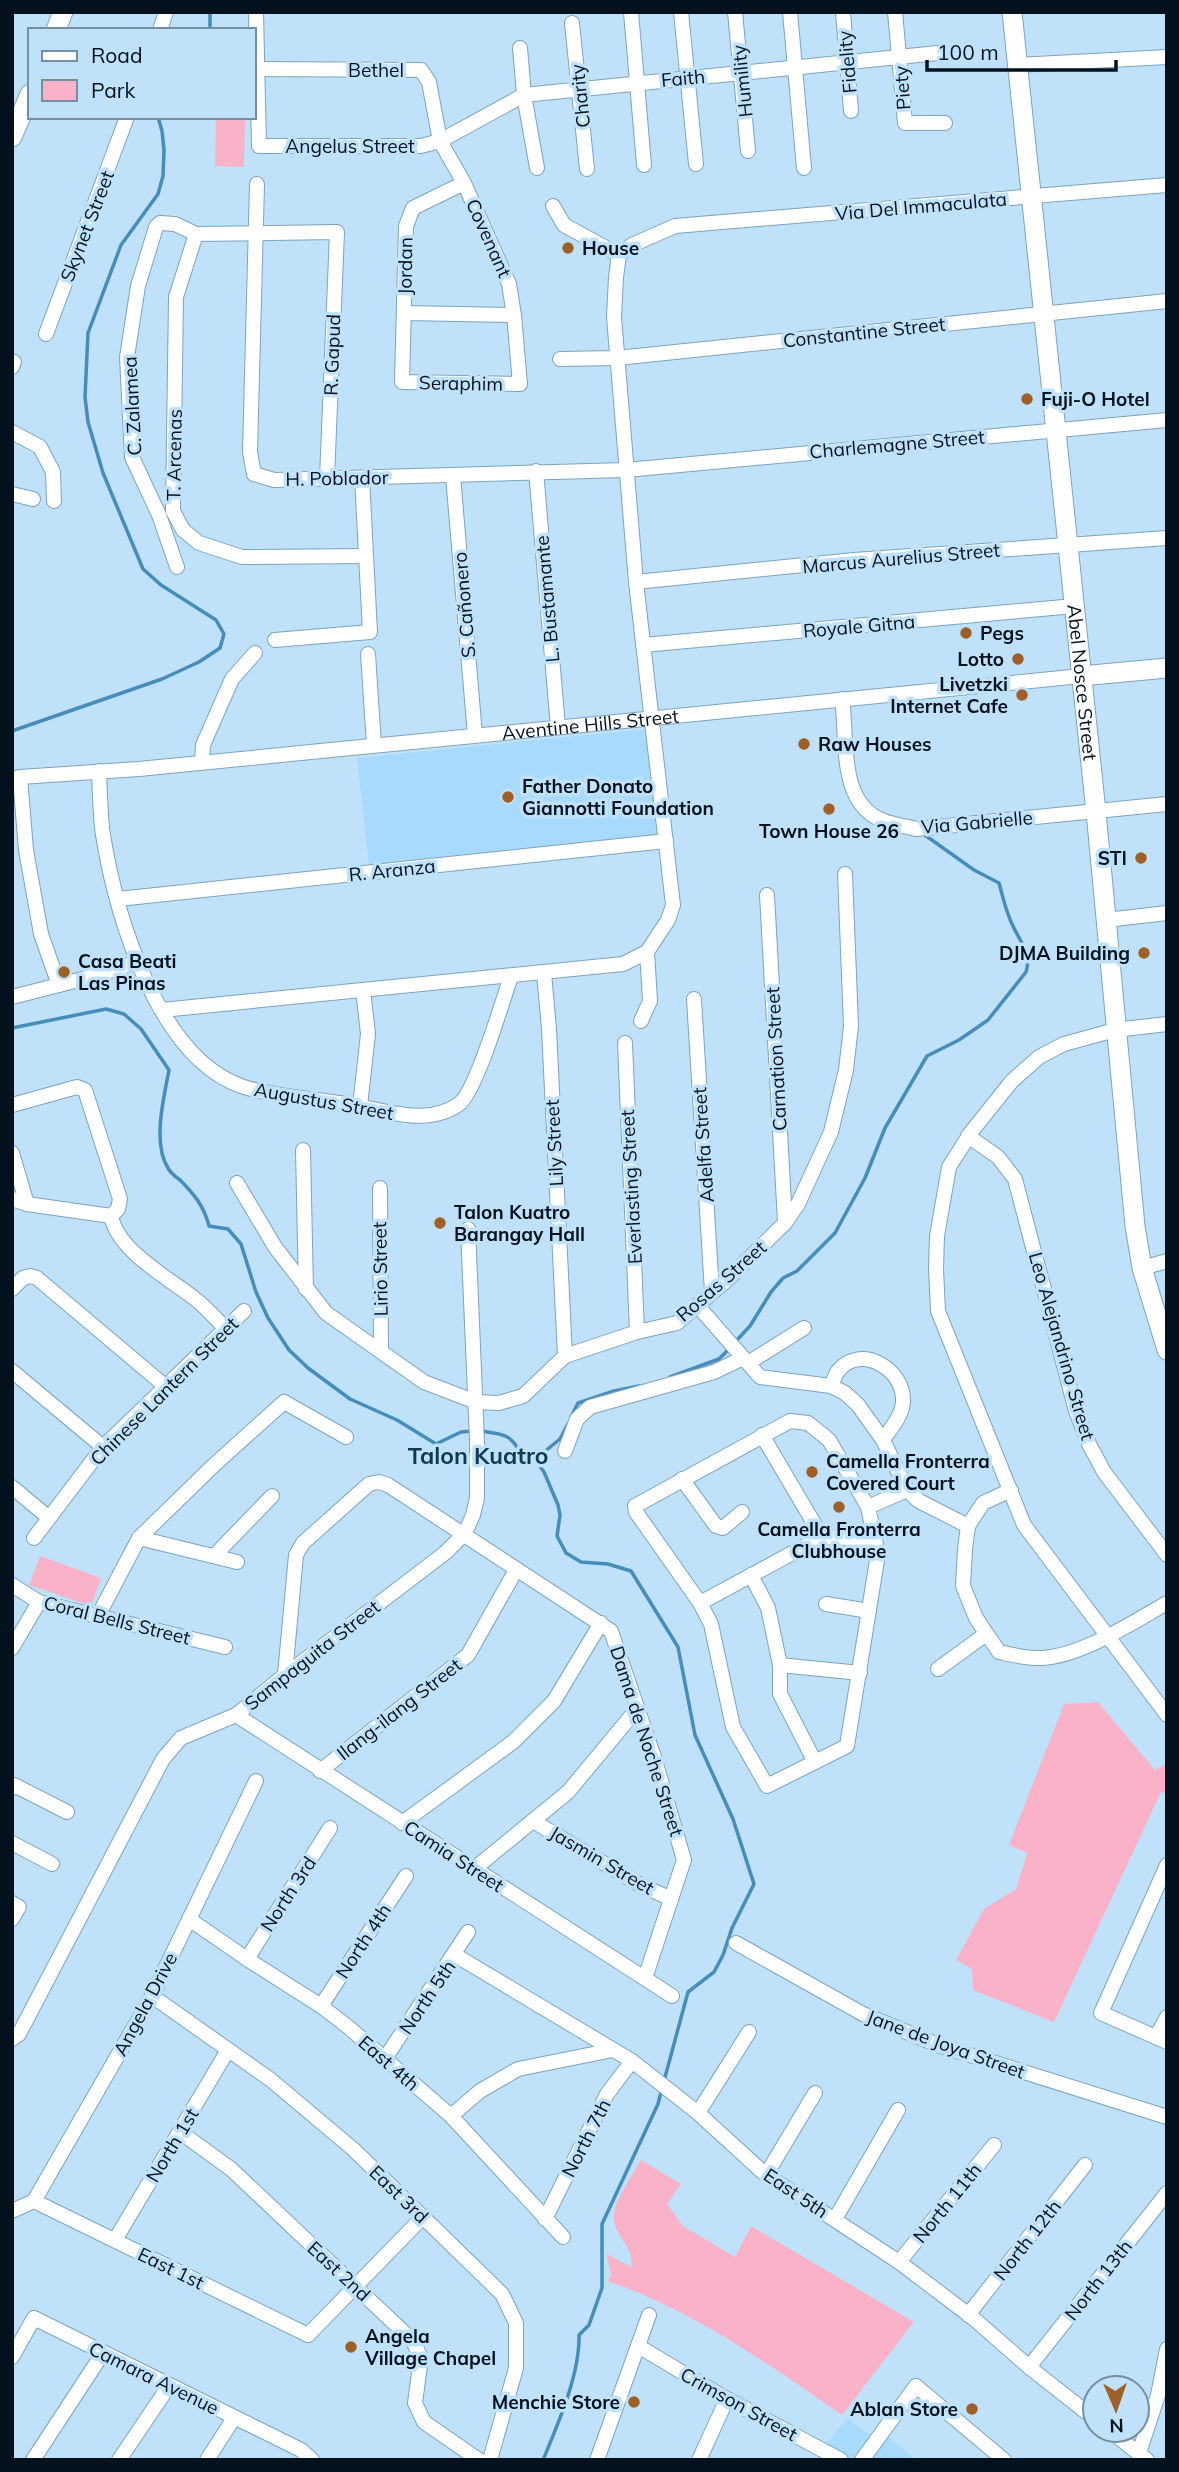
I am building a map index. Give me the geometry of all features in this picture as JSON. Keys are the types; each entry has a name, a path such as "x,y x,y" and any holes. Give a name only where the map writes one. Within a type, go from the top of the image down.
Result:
{"street":[{"path":"256,12 256,69"},
{"path":"631,12 644,166"},
{"path":"681,12 696,164"},
{"name":"Humility","path":"735,12 748,151"},
{"path":"790,12 804,169"},
{"name":"Fidelity","path":"843,12 852,111"},
{"name":"Piety","path":"895,12 905,123 945,124"},
{"name":"Abel Nosce Street","path":"1012,12 1096,812 1135,1226 1142,1268 1162,1321 1167,1350"},
{"name":"Charity","path":"572,23 587,169"},
{"path":"520,48 524,95 537,168"},
{"name":"Faith","path":"440,141 524,95 938,54"},
{"path":"1017,65 1167,57"},
{"name":"Bethel","path":"256,69 421,70 429,82 440,141"},
{"name":"Angelus Street","path":"256,69 259,146 421,146 440,141"},
{"path":"12,137 28,99"},
{"name":"Skynet Street","path":"46,334 126,119"},
{"name":"Covenant","path":"440,141 464,183 509,284 520,384"},
{"name":"Jordan","path":"402,382 406,226 414,208 464,183"},
{"name":"H. Poblador","path":"257,184 250,452 254,474 274,480 626,470"},
{"name":"Via Del Immaculata","path":"619,255 632,245 675,226 1167,185"},
{"path":"162,1010 623,964 647,952 668,920 673,905 636,582 617,358 614,317 615,276 619,255 564,225 553,206"},
{"name":"C. Zalamea","path":"177,567 166,513 132,457 127,357 138,286 156,227 160,223 175,224 196,234 337,232"},
{"name":"R. Gapud","path":"327,478 337,232"},
{"name":"T. Arcenas","path":"196,234 176,297 166,513 199,542 242,557 366,556"},
{"name":"Constantine Street","path":"560,359 617,358 1167,302"},
{"path":"404,313 514,315"},
{"name":"Seraphim","path":"402,382 520,384"},
{"name":"Charlemagne Street","path":"626,470 1167,420"},
{"path":"12,432 40,447 52,472 54,501"},
{"name":"L. Bustamante","path":"536,471 558,727"},
{"name":"S. Cañonero","path":"453,476 475,735"},
{"path":"275,640 370,632 362,478"},
{"path":"12,494 33,499"},
{"name":"Marcus Aurelius Street","path":"636,582 854,560 1167,538"},
{"name":"Royale Gitna","path":"643,645 1075,606"},
{"path":"202,762 203,745 232,679 255,653"},
{"path":"368,654 374,745"},
{"name":"Aventine Hills Street","path":"16,778 1167,668"},
{"name":"Via Gabrielle","path":"842,699 849,783 861,805 881,821 916,828 1167,804"},
{"name":"Augustus Street","path":"99,771 103,834 136,962 183,1042 206,1067 241,1086 414,1118 439,1113 461,1103 473,1082 511,976"},
{"path":"16,778 41,933 59,985"},
{"name":"R. Aranza","path":"118,899 666,841"},
{"name":"Rosas Street","path":"237,1183 275,1247 326,1313 424,1382 476,1402 499,1403 523,1396 565,1356 638,1332 677,1323 785,1223 798,1204 831,1132 846,1070 851,1026 845,874"},
{"name":"Carnation Street","path":"767,895 785,1223"},
{"path":"1106,920 1167,913"},
{"path":"641,1021 650,1001 647,952"},
{"path":"12,997 136,962"},
{"name":"Lily Street","path":"544,973 565,1356"},
{"path":"360,1106 368,1034 363,990"},
{"name":"Adelfa Street","path":"694,999 712,1292"},
{"path":"1167,1024 1115,1030 1064,1044 1039,1057 1012,1081 968,1136 949,1167 937,1236 938,1311 1024,1525 1167,1715"},
{"name":"Everlasting Street","path":"625,1043 638,1332"},
{"path":"12,1105 77,1087 85,1090 120,1199 118,1209 111,1216"},
{"name":"Leo Alejandrino Street","path":"968,1136 998,1157 1015,1179 1076,1411 1089,1444 1104,1472 1167,1555"},
{"path":"303,1150 306,1289"},
{"path":"12,1153 27,1204"},
{"name":"Lirio Street","path":"380,1188 381,1351"},
{"path":"12,1199 27,1204 111,1216"},
{"path":"111,1216 113,1226 131,1250 197,1300 225,1328"},
{"name":"Sampaguita Street","path":"12,2039 19,2034 163,1759 181,1738 236,1714 445,1553 465,1533 476,1507 477,1441 468,1229"},
{"path":"1142,1268 1167,1261"},
{"path":"12,1289 23,1278 37,1278 164,1386"},
{"path":"697,1306 760,1377 831,1386 845,1393 858,1405 883,1440 907,1490 919,1501 968,1526"},
{"name":"Chinese Lantern Street","path":"34,1538 103,1447 244,1311"},
{"path":"565,1451 576,1419 590,1407 715,1371 804,1328"},
{"path":"831,1386 839,1370 853,1362 867,1360 885,1366 898,1377 904,1400 900,1415 883,1440"},
{"path":"12,1371 103,1447"},
{"path":"98,1616 139,1538 284,1402 346,1437"},
{"path":"790,1421 808,1423 829,1440 868,1507 878,1553 847,1746 767,1786 733,1727 711,1623 701,1603 636,1512 635,1506 762,1435 790,1421"},
{"path":"762,1435 822,1537"},
{"path":"682,1479 716,1526 723,1528 742,1512"},
{"name":"Dama de Noche Street","path":"285,1675 296,1555 303,1543 369,1484 379,1482 465,1533 516,1570 611,1631 684,1860 645,1978"},
{"path":"12,1486 49,1518"},
{"path":"868,1507 907,1490"},
{"path":"1011,1490 983,1503 968,1526 964,1586 976,1618 999,1652 1043,1658 1079,1649 1107,1637 1167,1603"},
{"path":"214,1556 272,1496"},
{"path":"701,1603 822,1537 874,1539"},
{"path":"139,1538 237,1562"},
{"name":"Ilang-ilang Street","path":"320,1771 468,1655 516,1570"},
{"path":"751,1574 768,1608 780,1665 780,1694 815,1762"},
{"name":"Coral Bells Street","path":"12,1585 39,1602 225,1647"},
{"path":"12,1648 39,1602"},
{"path":"826,1604 869,1611"},
{"path":"402,1823 513,1742 554,1701 601,1623"},
{"path":"938,1669 986,1634"},
{"path":"780,1665 860,1673"},
{"path":"474,1869 568,1792 637,1709"},
{"name":"Camia Street","path":"236,1714 320,1771 672,1996"},
{"name":"Angela Drive","path":"34,2201 152,1996 256,1781"},
{"path":"13,1786 67,1812"},
{"name":"Jasmin Street","path":"533,1821 637,1883 671,1899"},
{"name":"North 3rd","path":"247,1959 330,1828"},
{"path":"12,1843 52,1864"},
{"path":"1167,1865 1101,2013 1161,2040 1167,2017"},
{"name":"North 4th","path":"321,2006 406,1876"},
{"path":"12,1903 19,1907 12,1919"},
{"name":"East 4th","path":"189,1919 347,2026 451,2116 563,2237"},
{"name":"North 5th","path":"384,2060 468,1932"},
{"name":"Jane de Joya Street","path":"736,1943 863,2014 938,2045 1167,2117"},
{"name":"East 5th","path":"455,1955 632,2062 698,2113 766,2175 900,2262 1081,2408"},
{"name":"East 3rd","path":"152,1996 271,2080 342,2140 502,2294 516,2323 516,2368 490,2460"},
{"path":"698,2113 749,2032"},
{"name":"North 1st","path":"115,2240 228,2050"},
{"path":"451,2116 480,2091 518,2069 613,2050"},
{"name":"North 7th","path":"545,2219 607,2094 632,2062"},
{"path":"766,2175 815,2093"},
{"path":"835,2219 898,2110"},
{"name":"East 2nd","path":"180,2132 231,2169 413,2341 421,2358 415,2403 424,2423 479,2460"},
{"name":"North 11th","path":"900,2262 994,2145"},
{"name":"North 12th","path":"968,2315 1085,2165"},
{"name":"North 13th","path":"1029,2367 1167,2193"},
{"path":"12,2211 34,2201"},
{"name":"East 1st","path":"34,2201 308,2335 355,2286"},
{"path":"355,2286 423,2217"},
{"path":"597,2460 649,2315"},
{"name":"Camara Avenue","path":"12,2357 34,2318 312,2460"},
{"name":"Crimson Street","path":"638,2346 727,2399 841,2460"},
{"path":"1128,2444 1143,2456 1167,2349"},
{"path":"33,2460 103,2353"},
{"path":"119,2460 169,2386"},
{"path":"862,2460 916,2386 1004,2460"},
{"path":"698,2460 727,2399"},
{"path":"207,2460 233,2418"}],"shaded area":[{"name":"Father Donato Giannotti Foundation","path":"647,729 658,837 369,865 357,758"},
{"path":"847,2418 869,2435 887,2436 916,2460 852,2460 825,2446"}],"green space":[{"path":"216,119 245,119 244,167 215,166"},
{"path":"40,1556 101,1578 91,1606 29,1585"},
{"path":"1098,1702 1155,1770 1167,1763 1167,1793 1161,1792 1054,2022 973,1990 972,1969 956,1960 984,1909 1016,1889 1027,1853 1009,1845 1064,1704"},
{"path":"641,2160 681,2184 667,2204 683,2226 735,2257 751,2226 914,2322 842,2415 730,2340 670,2307 608,2281 611,2275 607,2254 631,2267 632,2261 616,2227 614,2214 619,2198"}],"waterway":[{"path":"210,12 210,28"},
{"path":"12,731 162,679 199,662 220,648 224,634 216,620 161,585 143,569 103,473 88,422 85,397 88,333 121,245 158,194 163,176 164,150 159,119"},
{"path":"736,1341 750,1326 783,1278 797,1271 835,1233 865,1178 885,1128 927,1056 959,1040 988,1020 1026,972 1026,953 1008,916 999,883 974,870 922,833"},
{"path":"12,1028 106,1009 124,1014 141,1029 169,1070 160,1133 163,1158 172,1173 198,1201 209,1226 228,1229 241,1244 256,1292 268,1318 289,1350 308,1368 350,1399 397,1420 436,1444 461,1432 473,1431"},
{"path":"670,1377 719,1359 731,1347"},
{"path":"571,1417 578,1403 639,1386"},
{"path":"536,1461 560,1439 568,1424"},
{"path":"481,1431 506,1436 521,1455 536,1461 544,1472 558,1505 560,1515 557,1536 566,1553 581,1562 608,1564 631,1571 678,1647 695,1735 733,1819 754,1884 714,1972 688,1992 664,2081"},
{"path":"543,2460 572,2382 579,2335 589,2325 602,2288 602,2224 658,2104 662,2088"}],"place":[{"name":"House","path":"568,248"},
{"name":"Fuji-O Hotel","path":"1027,399"},
{"name":"Pegs","path":"966,633"},
{"name":"Lotto","path":"1018,659"},
{"name":"Livetzki Internet Cafe","path":"1022,695"},
{"name":"Raw Houses","path":"804,744"},
{"name":"Father Donato Giannotti Foundation","path":"508,797"},
{"name":"Town House 26","path":"829,809"},
{"name":"STI","path":"1141,858"},
{"name":"DJMA Building","path":"1144,953"},
{"name":"Casa Beati Las Pinas","path":"64,972"},
{"name":"Talon Kuatro Barangay Hall","path":"440,1223"},
{"name":"Camella Fronterra Covered Court","path":"812,1472"},
{"name":"Camella Fronterra Clubhouse","path":"839,1507"},
{"name":"Angela Village Chapel","path":"351,2347"},
{"name":"Menchie Store","path":"634,2402"},
{"name":"Ablan Store","path":"972,2409"}],"district":[{"name":"Talon Kuatro","path":"478,1456"}]}
